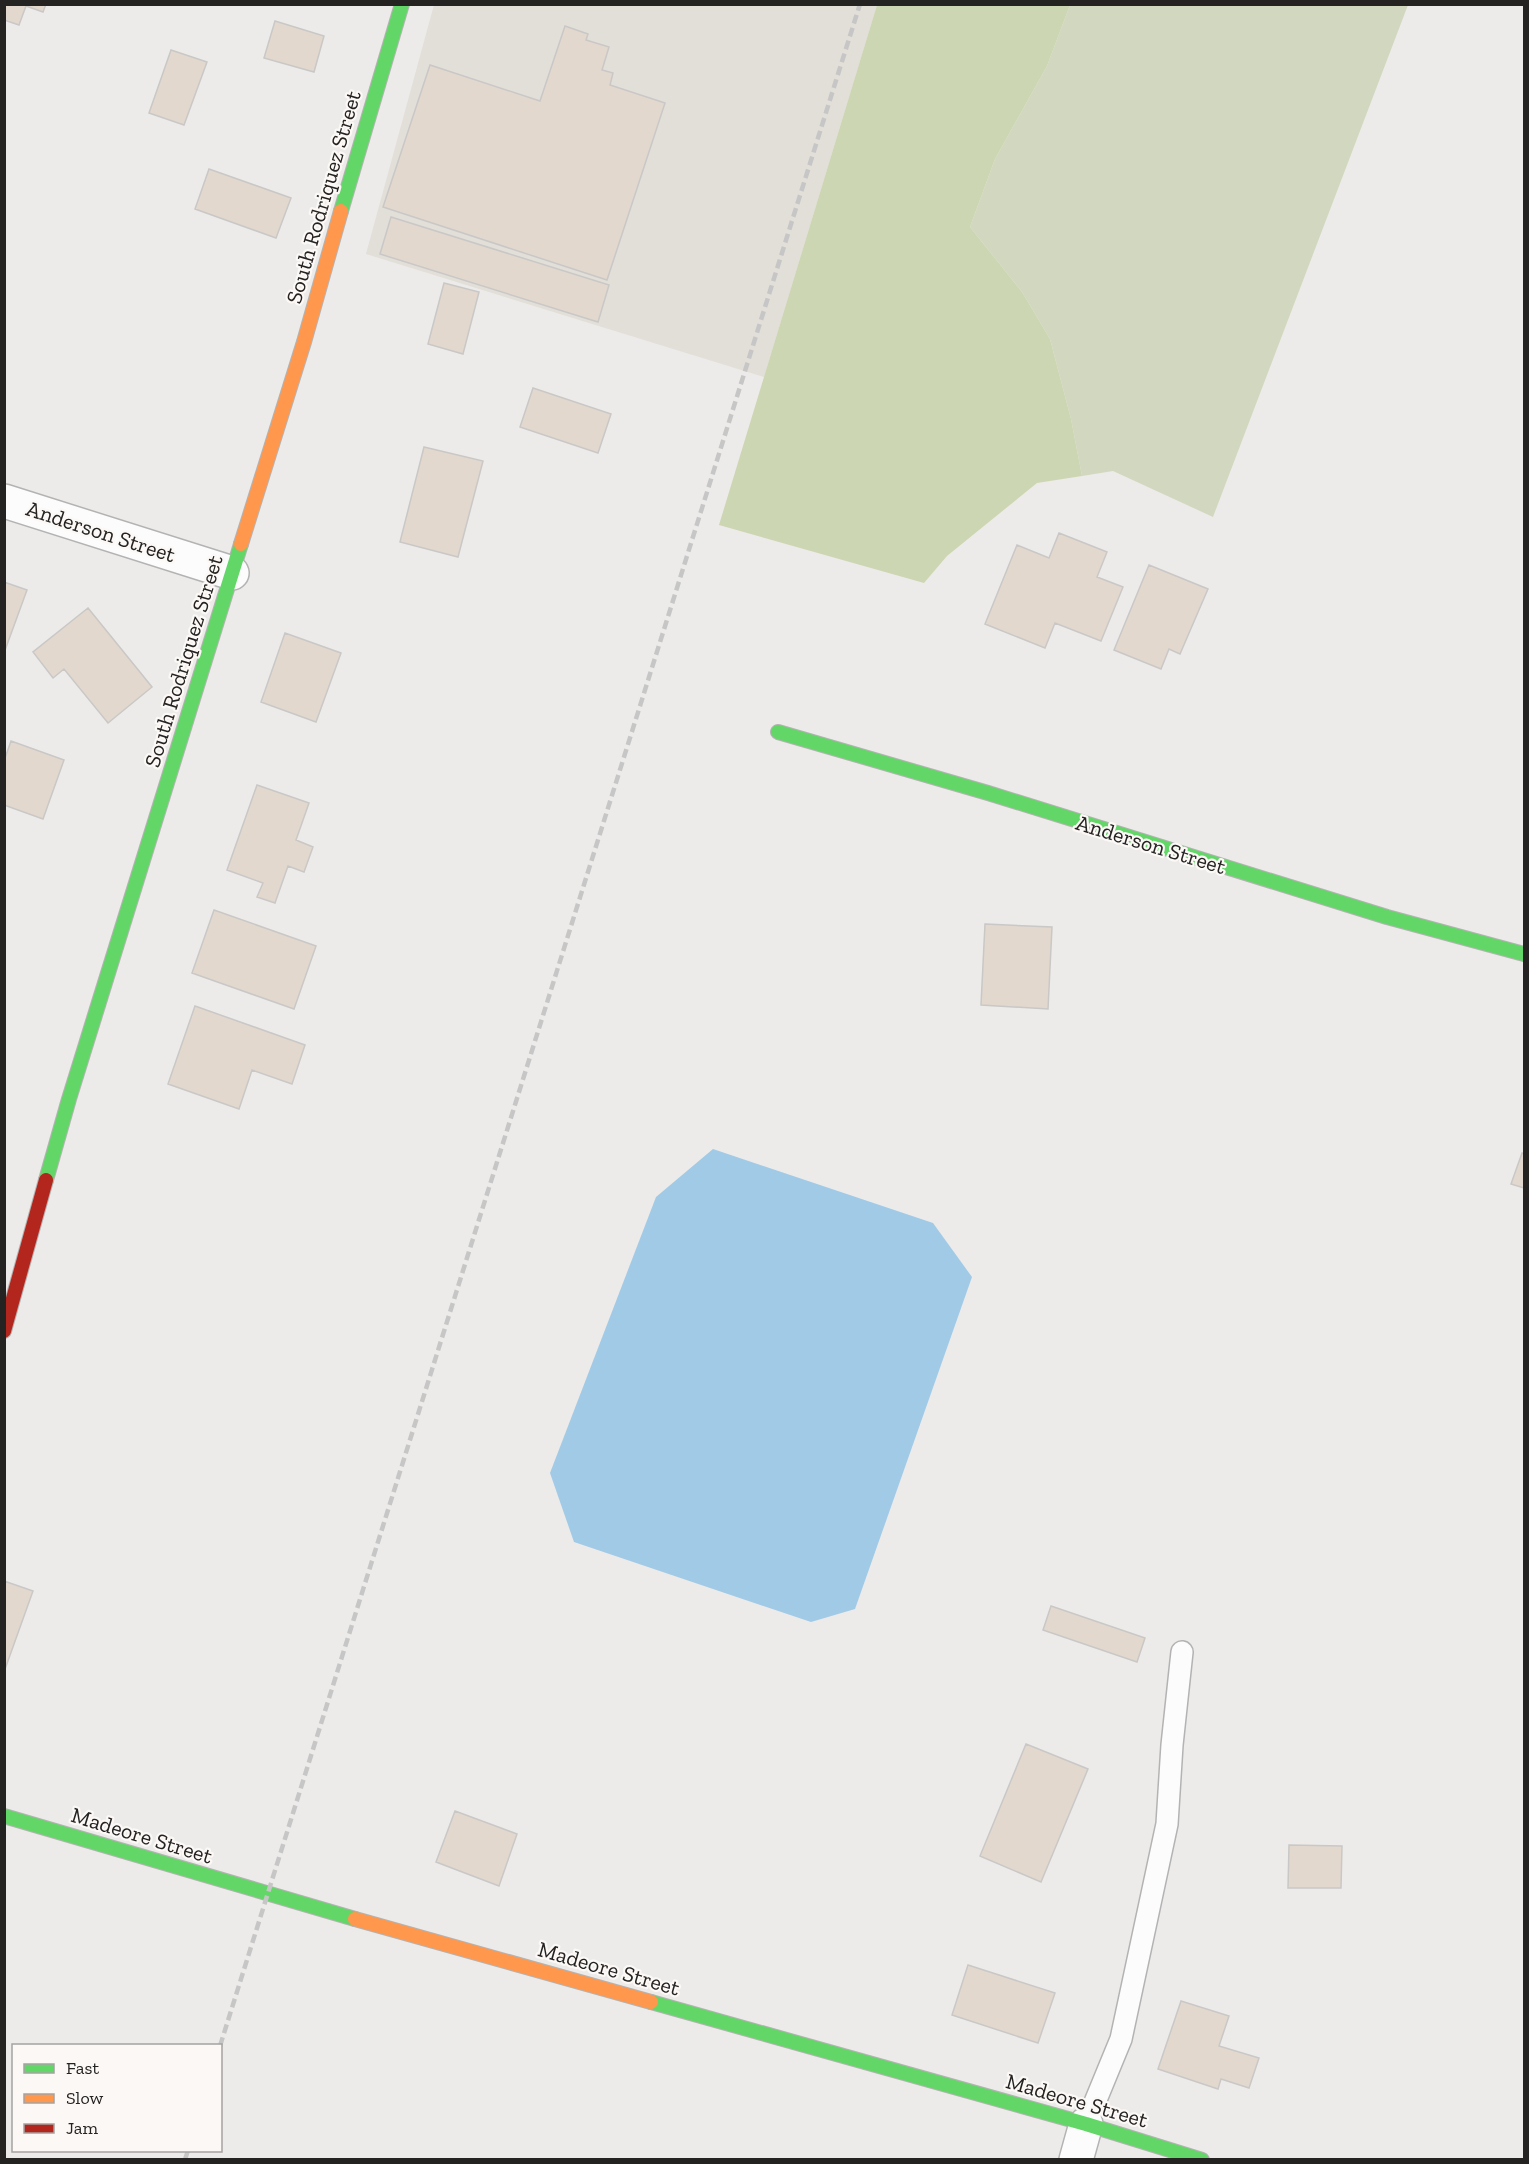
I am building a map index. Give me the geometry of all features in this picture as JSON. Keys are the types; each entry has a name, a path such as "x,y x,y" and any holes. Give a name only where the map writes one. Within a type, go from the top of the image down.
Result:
{"street":[{"name":"South Rodriquez Street","path":"4,1331 69,1099 304,342 402,4"},
{"name":"Anderson Street","path":"4,501 232,573"},
{"name":"Anderson Street","path":"778,732 999,796 1387,917 1524,954"},
{"name":"Madeore Street","path":"4,1816 291,1901 1086,2124 1203,2160"},
{"path":"1076,2160 1086,2124"}],"lane":[{"path":"1086,2124 1121,2039 1167,1824 1172,1745 1182,1652"}],"shaded area":[{"path":"434,5 877,5 764,377 366,254"}],"green space":[{"path":"877,5 1070,5 1047,66 995,159 970,227 1022,292 1050,339 1071,419 1082,476 1037,483 947,556 924,583 719,525"},
{"path":"1070,5 1408,5 1213,517 1113,471 1082,476 1071,419 1050,339 1022,292 970,227 995,159 1047,66"}],"water":[{"path":"713,1149 933,1223 972,1277 855,1609 811,1622 574,1542 550,1473 656,1197"}],"building":[{"path":"4,4 46,4 43,12 26,6 19,25 4,20"},
{"path":"275,21 324,36 314,72 264,58"},
{"path":"565,26 588,34 586,40 609,47 602,70 613,73 610,85 665,103 607,280 383,207 430,65 540,101"},
{"path":"171,50 207,62 184,125 149,113"},
{"path":"209,169 291,198 276,238 195,209"},
{"path":"391,217 609,285 598,322 380,254"},
{"path":"444,283 479,292 463,354 428,344"},
{"path":"533,388 611,414 598,453 520,427"},
{"path":"424,447 483,461 458,557 400,542"},
{"path":"1059,533 1107,552 1097,577 1123,587 1101,641 1055,623 1045,648 985,624 1017,545 1049,558"},
{"path":"1149,565 1208,589 1180,654 1169,649 1161,669 1114,650"},
{"path":"4,582 27,590 4,653"},
{"path":"88,608 152,687 108,723 64,669 53,678 33,652"},
{"path":"285,633 341,653 316,722 261,702"},
{"path":"11,741 64,760 43,819 4,805 4,761"},
{"path":"257,785 309,803 296,840 313,847 304,872 288,866 275,903 257,897 263,883 227,870"},
{"path":"214,910 316,946 294,1009 192,973"},
{"path":"985,924 1052,927 1048,1009 981,1005"},
{"path":"195,1006 305,1045 292,1084 252,1070 239,1109 168,1084"},
{"path":"1522,1153 1524,1154 1524,1188 1511,1184"},
{"path":"4,1581 33,1591 4,1672"},
{"path":"1051,1606 1145,1638 1137,1662 1043,1630"},
{"path":"1026,1744 1088,1769 1041,1882 980,1856"},
{"path":"455,1811 517,1834 499,1886 436,1862"},
{"path":"1289,1845 1342,1846 1341,1888 1288,1888"},
{"path":"968,1965 1055,1993 1038,2043 952,2015"},
{"path":"1181,2001 1229,2016 1219,2046 1259,2058 1249,2088 1221,2079 1218,2089 1158,2069"}],"railway":[{"path":"221,2044 860,4"},
{"path":"185,2160 187,2152"}],"traffic: fast":[{"path":"341,211 402,4"},
{"path":"46,1180 241,544"},
{"path":"778,732 988,793 1387,917 1524,954"},
{"path":"4,1816 355,1919"},
{"path":"651,2002 1086,2124 1202,2160"}],"traffic: slow":[{"path":"241,544 304,342 341,211"},
{"path":"355,1919 651,2002"}],"traffic: jam":[{"path":"4,1331 46,1180"}]}
